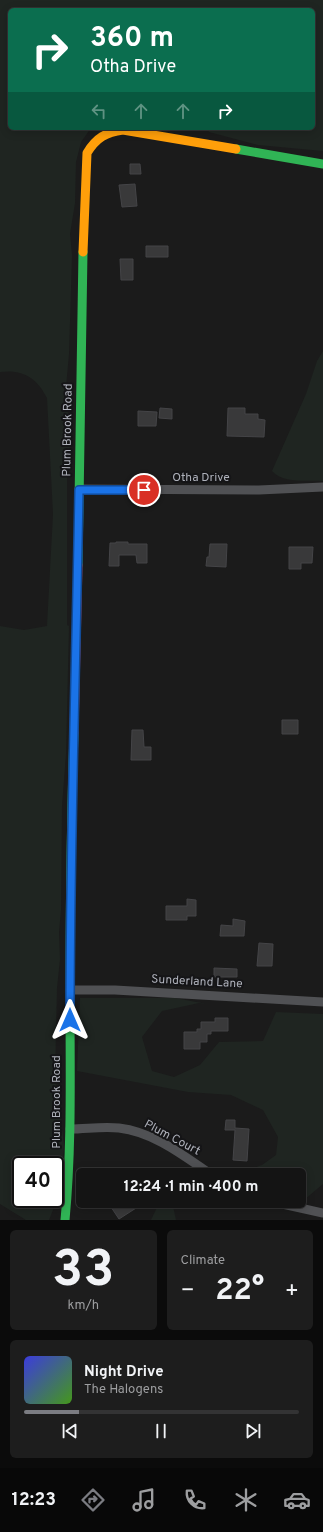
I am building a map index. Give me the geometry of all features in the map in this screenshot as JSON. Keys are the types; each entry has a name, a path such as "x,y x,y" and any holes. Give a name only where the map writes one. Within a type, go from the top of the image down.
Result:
{"street":[{"name":"Plum Brook Road","path":"65,1220 68,1188 70,1129 70,861 76,661 83,232 85,163 87,152 92,143 100,135 112,131 123,130 323,164"},
{"name":"Otha Drive","path":"79,490 259,490 323,487"},
{"name":"Sunderland Lane","path":"70,990 115,990 323,1002"},
{"name":"Plum Court","path":"70,1129 118,1128 139,1132 174,1150 201,1168"},
{"path":"300,1208 323,1213"}],"shaded area":[{"path":"0,0 323,0 323,151 258,145 209,132 208,130 315,130 315,8 8,8 8,130 90,130 81,142 76,162 75,203 70,234 72,255 69,354 66,387 70,445 67,478 67,625 69,626 66,754 62,806 61,910 59,932 60,959 57,988 55,1078 64,1144 63,1156 12,1156 12,1208 54,1208 49,1220 26,1220 0,1204 0,626 24,630 47,626 53,514 47,398 34,380 28,376 16,372 0,372"},
{"path":"323,351 323,481 289,480 282,478 272,471 306,394 317,361"},
{"path":"80,998 175,998 207,1004 199,1003 162,1011 142,1037 152,1071 174,1077 200,1065 219,1042 263,1041 276,1012 323,1014 323,1184 306,1198 306,1168 254,1168 262,1165 276,1155 278,1137 263,1110 231,1095 188,1092 77,1071"},
{"path":"157,1208 173,1208 176,1220 151,1220"}],"building":[{"path":"130,164 140,164 141,174 130,174"},
{"path":"135,184 137,206 122,207 119,185"},
{"path":"146,246 168,246 168,257 146,257"},
{"path":"120,259 133,259 133,280 121,280"},
{"path":"160,408 172,409 172,419 159,418"},
{"path":"228,408 245,408 245,414 258,414 258,419 265,420 264,437 227,436"},
{"path":"138,411 157,412 156,426 138,426"},
{"path":"128,542 128,544 147,544 147,563 137,563 136,555 119,555 119,566 109,566 110,543"},
{"path":"210,544 227,544 226,567 206,566 207,557 209,557"},
{"path":"289,547 313,547 312,563 301,563 301,569 289,569"},
{"path":"282,720 298,720 298,734 282,734"},
{"path":"132,730 143,730 144,747 151,747 151,760 131,760"},
{"path":"187,899 196,900 196,916 187,916 187,920 166,920 166,906 187,906"},
{"path":"233,919 245,921 244,936 220,936 221,925 233,926"},
{"path":"259,943 273,944 272,966 257,966"},
{"path":"214,968 237,969 237,977 214,977"},
{"path":"215,1018 228,1018 228,1031 211,1031 211,1034 207,1034 207,1042 200,1042 200,1049 184,1049 184,1032 197,1032 197,1029 201,1029 201,1022 215,1022"},
{"path":"226,1120 235,1120 235,1128 249,1129 247,1161 233,1160 235,1130 225,1130"},
{"path":"112,1208 136,1208 119,1219"}],"traffic: fast":[{"path":"236,149 323,164"},
{"path":"78,565 83,252"},
{"path":"65,1220 70,1138 70,900 74,733"}],"traffic: slow":[{"path":"83,252 87,153 94,143 102,137 111,132 123,130 236,149"}],"traffic: jam":[{"path":"74,733 78,565"}],"route":[{"path":"70,1020 70,861 79,490 144,490"}]}
